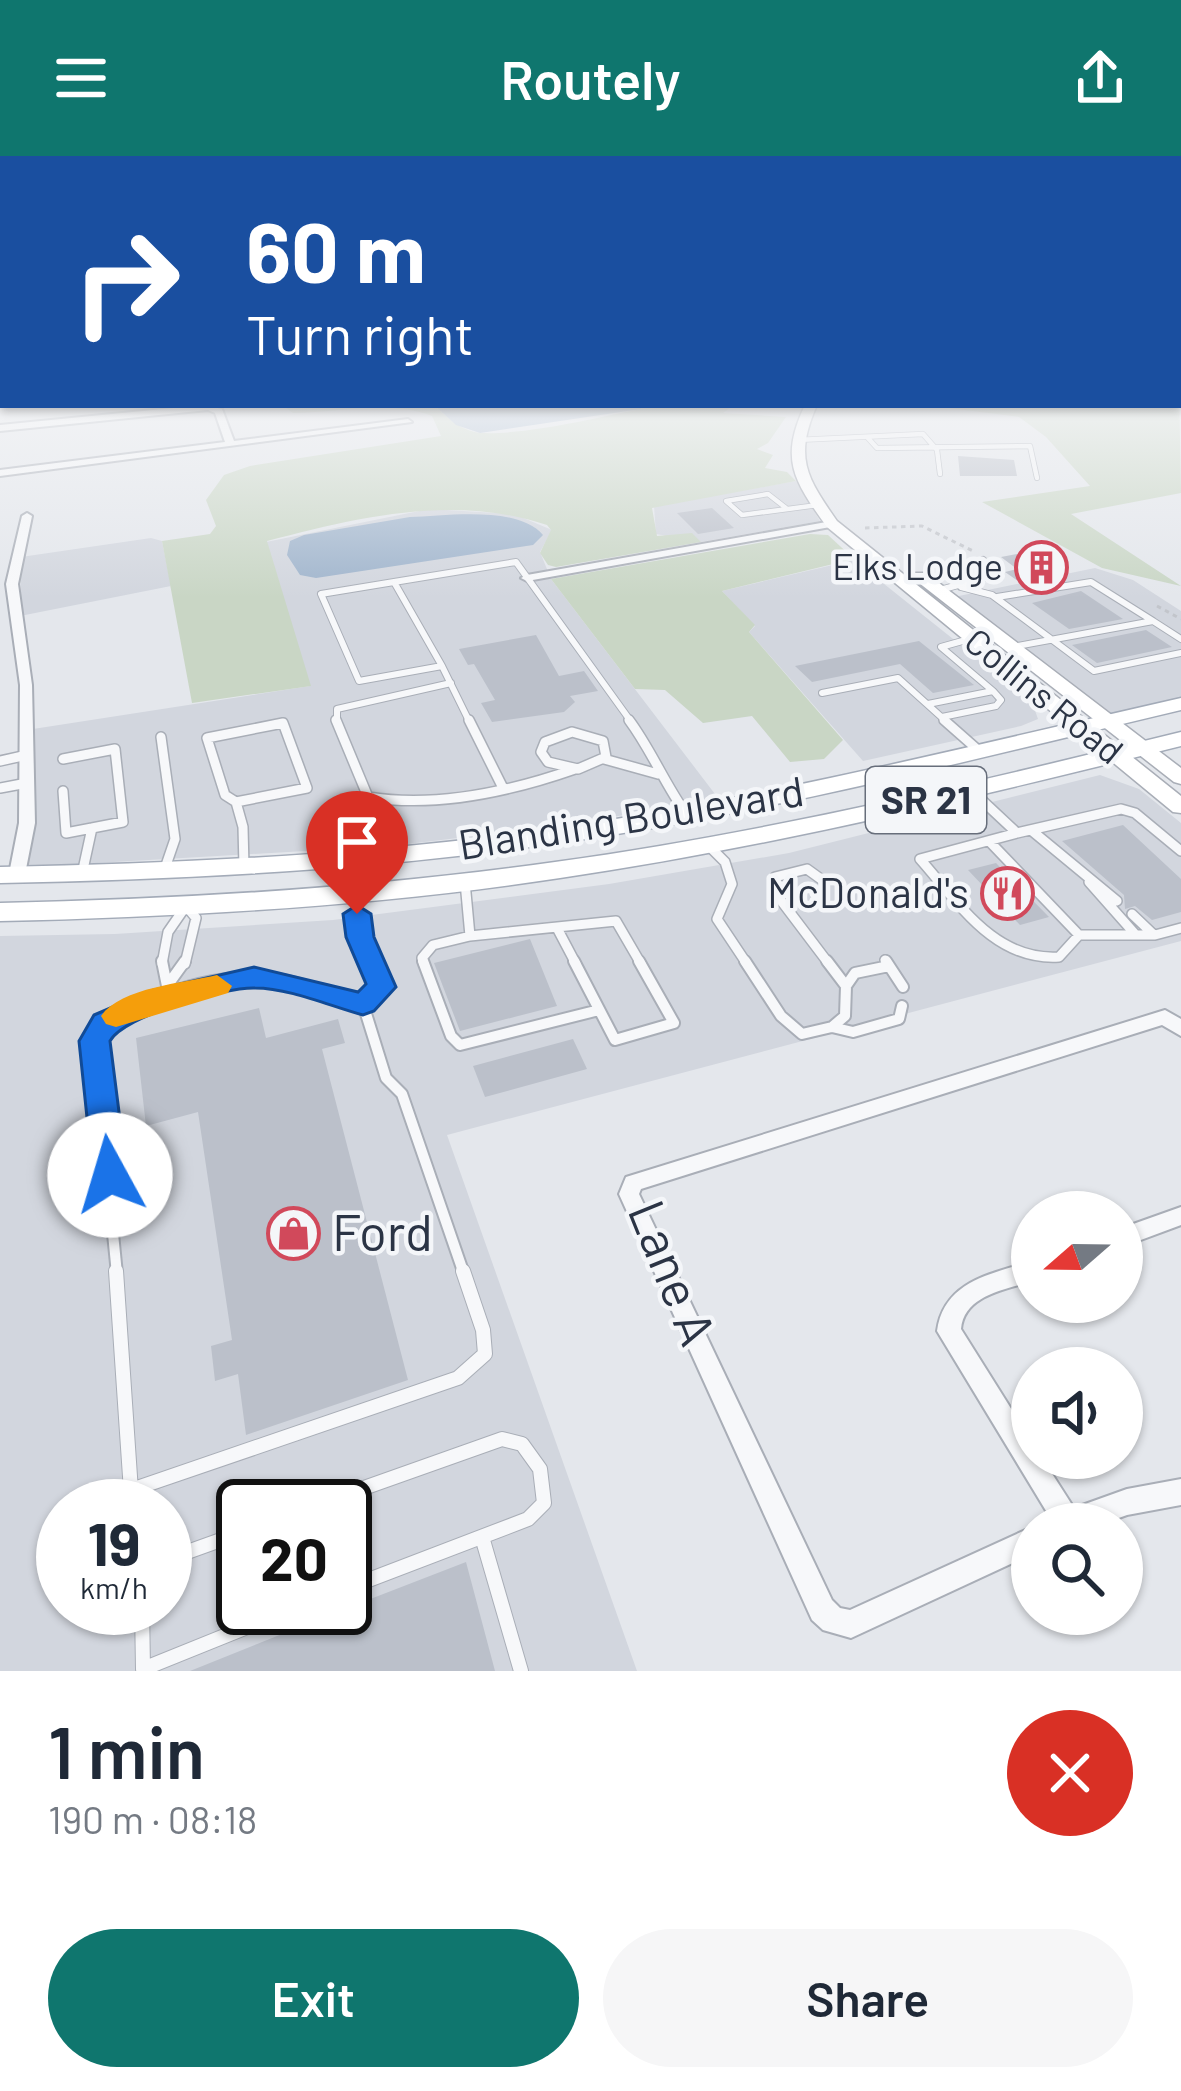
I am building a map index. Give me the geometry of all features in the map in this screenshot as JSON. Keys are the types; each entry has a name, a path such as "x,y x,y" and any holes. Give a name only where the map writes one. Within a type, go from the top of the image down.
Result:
{"main road":[{"name":"Blanding Boulevard","path":"8,874 244,867 473,846 687,815 1181,704"},
{"name":"Blanding Boulevard","path":"0,912 186,906 465,882 708,845 1181,740"},
{"path":"687,815 708,845"},
{"path":"186,906 195,871"}],"street":[{"path":"0,473 129,457"},
{"name":"Collins Road","path":"796,457 805,485 832,524 1181,807"},
{"name":"Collins Road","path":"805,485 1181,778"},
{"path":"8,874 27,823 26,685 12,584 27,516"},
{"path":"527,578 832,524"},
{"name":"Lane A","path":"1011,1550 851,1624 833,1620 822,1610 629,1194 633,1183 1165,1017 1181,1029"},
{"path":"1143,1230 1181,1216"},
{"path":"1011,1279 962,1297 949,1318 950,1331 1055,1503"},
{"path":"1124,1503 1181,1492"}],"lane":[{"path":"936,457 940,473"},
{"path":"1032,457 1037,478"},
{"path":"786,508 768,494 725,501 742,515 818,505"},
{"path":"961,586 966,580 998,574 983,560"},
{"path":"442,666 358,681 320,593 516,562 655,755 658,774 687,815"},
{"path":"394,581 503,788"},
{"path":"995,597 1091,582 1181,639"},
{"path":"940,590 961,586 995,597 1094,671 1181,653"},
{"path":"1012,646 1153,621"},
{"path":"942,717 996,706 1001,700 941,647 973,638"},
{"path":"822,693 898,678 978,750"},
{"path":"451,683 337,709 334,716 368,797 392,801 503,788 604,759 658,774"},
{"path":"928,704 993,691"},
{"path":"236,802 307,788 283,723 207,738 224,795 236,802 243,827 244,867"},
{"path":"575,770 548,762 541,752 544,742 564,733 590,734 607,746 604,759"},
{"path":"160,736 175,839 164,871"},
{"path":"63,759 115,749 123,822 66,833 63,791"},
{"path":"0,761 27,755"},
{"path":"0,788 27,783"},
{"path":"971,790 1018,833"},
{"path":"1079,934 1060,957 1033,960 1013,955 920,859 1121,809 1136,813 1181,851"},
{"path":"82,874 92,828"},
{"path":"1031,830 1118,901"},
{"path":"988,841 1079,934 1155,935 1181,928"},
{"path":"708,845 724,862 732,884 717,919 782,1016 802,1034 832,1027 853,1032 899,1019 902,1006"},
{"path":"825,882 807,869 776,877 773,890 846,986"},
{"path":"1086,877 1135,934"},
{"path":"465,882 470,936"},
{"path":"357,894 357,927 381,987 363,1004"},
{"path":"186,906 196,918 184,968 167,992 160,968 173,917 186,906"},
{"path":"1132,914 1155,935"},
{"path":"557,928 615,1040 674,1023 616,921 557,928 522,926 433,946 422,958 451,1036 460,1045 599,1010"},
{"path":"832,1027 845,1016 846,986 856,974 887,963 903,987"},
{"path":"131,1479 110,1175 94,1041 105,1023 167,992 254,977 363,1004"},
{"path":"184,1479 458,1378 485,1354 483,1330 410,1115 402,1094 386,1078 363,1004"},
{"path":"372,1484 491,1441 514,1439 535,1457 544,1480 544,1502 528,1519 372,1579"},
{"path":"482,1537 520,1671"},
{"path":"142,1635 143,1670 228,1635"}],"path":[{"path":"858,529 898,521 928,525 949,534 983,560"}],"shaded area":[{"path":"796,481 820,521 701,542 656,534 654,506"},
{"path":"429,509 514,514 552,530 540,552 551,579 718,798 574,824 391,846 28,867 34,829 33,729 310,686 266,542"},
{"path":"151,538 162,541 171,586 20,616 21,557"},
{"path":"854,560 1032,702 1038,719 863,761 749,632 755,626 722,591"},
{"path":"1095,568 1133,580 1181,611 1181,698 1107,715 954,597"},
{"path":"1100,775 1139,789 1181,823 1181,941 447,1135 637,1671 0,1671 0,936 333,920 609,884 789,853"}],"green space":[{"path":"309,457 772,457 765,468 787,472 796,481 652,508 657,536 692,533 701,542 556,567 548,565 540,553 551,530 547,525 477,511 372,517 267,541 311,686 192,703 162,541 210,534 216,526 206,500 224,475"},
{"path":"1064,457 1180,457 1181,493 1071,514 1181,586 1102,568 982,502 1090,486"},
{"path":"810,534 828,535 854,559 722,591 755,625 749,632 843,740 824,759 790,762 752,716 703,723 665,690 635,689 551,579"}],"water":[{"path":"499,516 516,519 543,535 533,545 316,578 300,575 287,555 290,541 304,535 410,517"}],"building":[{"path":"958,457 1014,460 1017,476 960,476"},
{"path":"712,508 734,528 698,534 677,513"},
{"path":"1038,550 1066,569 1054,574 1062,579 1024,585 1005,572 1017,569 1001,557"},
{"path":"1081,591 1123,619 1069,629 1032,603"},
{"path":"1146,630 1172,647 1097,663 1072,645"},
{"path":"536,635 559,676 584,671 598,691 570,696 575,702 564,712 492,722 481,703 495,700 474,664 468,665 459,649"},
{"path":"919,641 974,685 933,693 900,664 812,682 795,666"},
{"path":"1123,825 1181,879 1181,912 1152,920 1135,906 1125,909 1124,895 1062,841"},
{"name":"McDonald's","path":"996,863 1049,917 1020,925 968,870"},
{"path":"530,939 557,1006 460,1031 434,963"},
{"name":"Ford","path":"259,1008 266,1038 338,1019 345,1043 322,1049 408,1380 246,1435 238,1374 215,1381 211,1346 232,1340 198,1112 146,1126 136,1038"},
{"path":"573,1039 587,1069 485,1097 473,1066"},
{"path":"466,1562 495,1671 190,1671 280,1635 372,1635 372,1598"}],"slow traffic":[{"path":"116,1016 150,1002 217,986"}],"place":[{"name":"Elks Lodge","path":"1042,567"},
{"name":"McDonald's","path":"1008,893"},
{"name":"Ford","path":"293,1233"}],"route":[{"path":"110,1175 94,1041 105,1023 150,1002 254,977 363,1004 381,987 360,937 357,914"}]}
